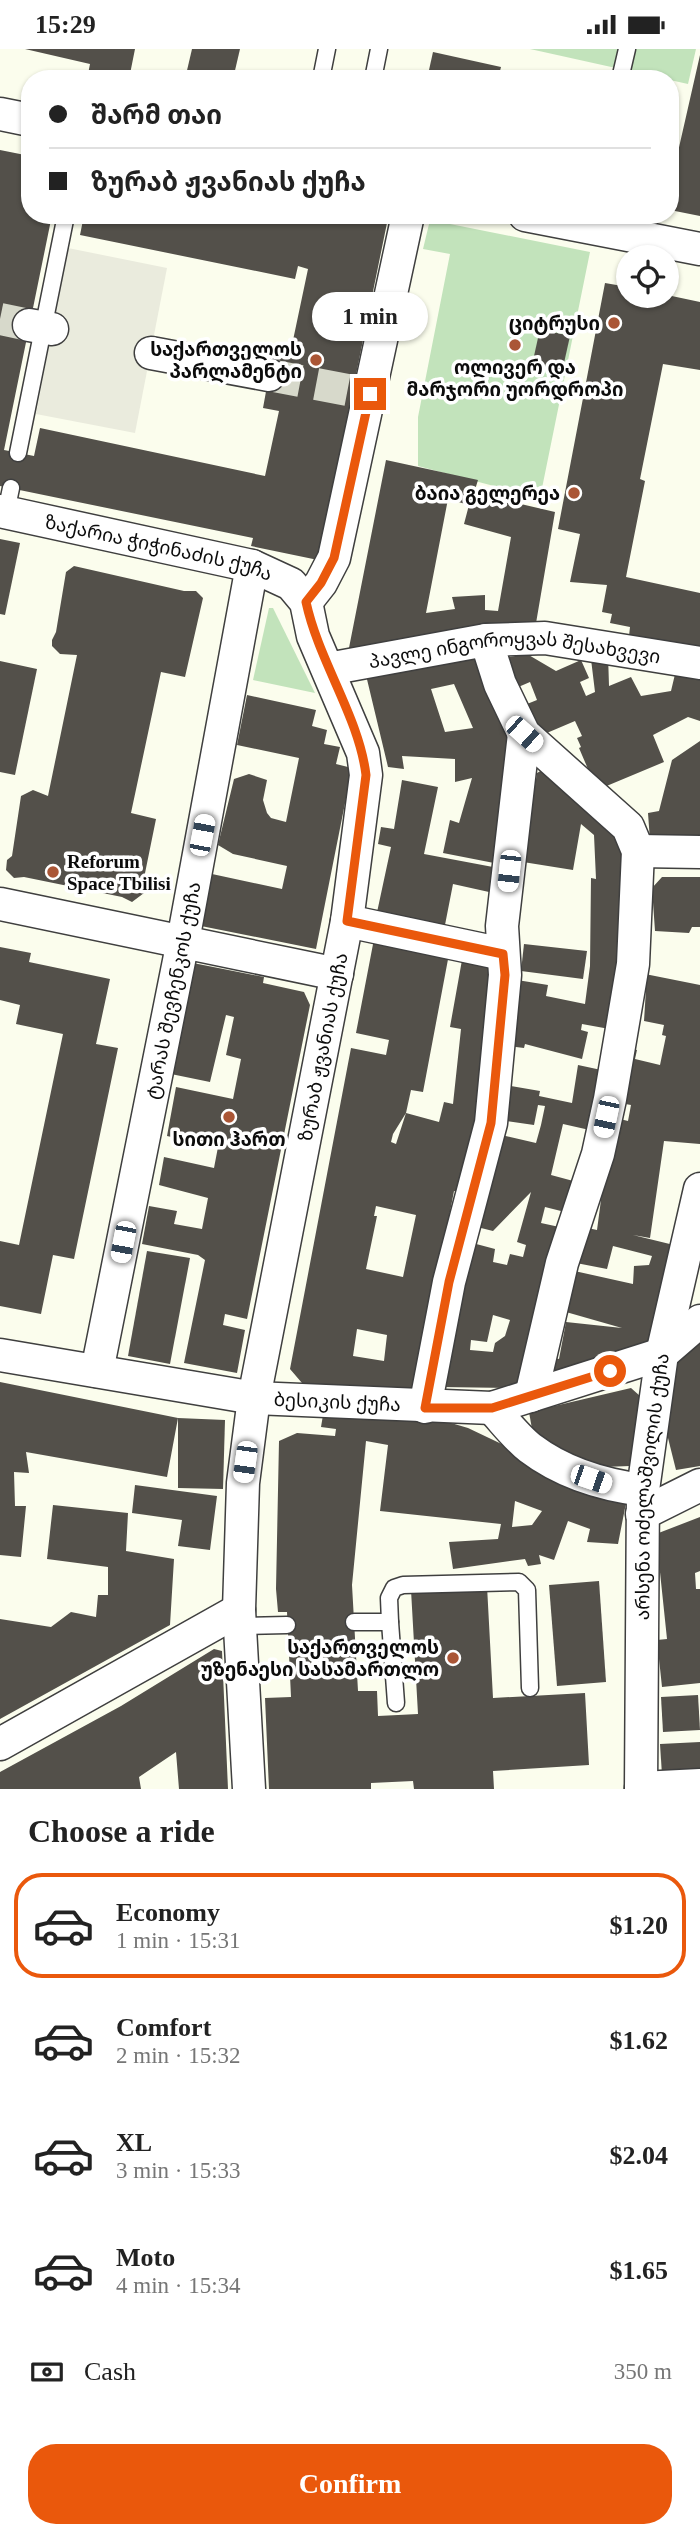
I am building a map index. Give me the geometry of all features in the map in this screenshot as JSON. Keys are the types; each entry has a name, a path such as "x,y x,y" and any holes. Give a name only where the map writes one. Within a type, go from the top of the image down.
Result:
{"street":[{"path":"0,114 21,118"},
{"path":"306,602 321,583 334,558 361,392 406,224"},
{"path":"571,224 700,249"},
{"path":"151,353 269,375"},
{"name":"ზაქარია ჭიჭინაძის ქუჩა","path":"6,504 252,566 291,584 306,602"},
{"name":"ტარას შევჩენკოს ქუჩა","path":"97,1371 183,941 252,566"},
{"name":"ზურაბ ჟვანიას ქუჩა","path":"249,1789 239,1618 243,1483 254,1398 347,921 366,775 363,753 313,636 306,602"},
{"name":"პავლე ინგოროყვას შესახვევი","path":"328,669 486,640 545,638 700,663"},
{"path":"486,640 500,684 524,734 628,827 635,838 638,851 633,964 610,1099 598,1154 562,1263 531,1396"},
{"path":"425,1408 449,1282 491,1123 505,975 502,926 524,734"},
{"path":"638,851 700,852"},
{"path":"0,904 337,974"},
{"path":"347,921 503,954"},
{"name":"არსენა ოძელაშვილის ქუჩა","path":"641,1789 642,1502 662,1354 700,1189"},
{"name":"ბესიკის ქუჩა","path":"0,1355 254,1398 425,1408 492,1408 662,1354 700,1321"},
{"path":"492,1408 530,1448 573,1473 608,1485 642,1502 700,1485"},
{"path":"0,1744 239,1618"},
{"path":"641,1789 700,1785"}],"lane":[{"path":"325,70 327,49"},
{"path":"375,70 379,49"},
{"path":"622,70 627,49"},
{"path":"18,453 64,224"},
{"path":"396,1703 389,1598 394,1588 402,1585 519,1582 527,1590 530,1688"},
{"path":"239,1618 288,1625"},
{"path":"354,1622 390,1622"}],"green space":[{"path":"530,49 696,49 688,84 679,82 679,70 625,70"},
{"path":"429,224 450,224 590,252 540,498 418,466 418,417 450,254 423,249"},
{"path":"269,608 273,608 315,693 253,680"}],"shaded area":[{"path":"68,248 167,268 135,433 36,414"}],"building":[{"path":"25,49 135,49 131,70 89,70 90,64"},
{"path":"192,49 240,49 235,70 187,70"},
{"path":"433,52 501,67 500,70 429,70"},
{"path":"700,55 700,216 679,212 679,147"},
{"name":"საქართველოს პარლამენტი","path":"0,150 21,154 21,224 50,224 4,450 34,456 40,428 265,476 279,411 263,408 269,375 276,343 292,345 308,269 298,266 295,279 80,235 82,224 387,224 318,560 251,546 253,538 0,486"},
{"path":"605,283 616,285 616,308 679,308 679,298 700,302 700,370 663,364 640,479 645,481 626,577 700,593 700,655 672,644 629,636 630,627 610,623 612,614 602,612 607,585 570,582 580,534 558,529"},
{"path":"540,329 570,336 562,372 532,365"},
{"path":"386,460 478,480 474,493 555,512 535,629 347,658","holes":["448,499 469,505 464,524 511,537 498,611 485,610 485,595 452,597 455,609 426,613"]},
{"path":"0,539 20,543 5,615 0,614"},
{"path":"74,566 184,591 196,591 203,598 185,677 161,672 131,813 156,819 143,883 144,893 132,902 122,897 24,877 14,878 6,870 7,860 12,856 21,796 33,790 48,796 77,655 60,654 52,646 52,640 56,632 66,572"},
{"path":"483,649 516,723 494,863 443,853 450,820 459,823 472,778 455,782 455,759 402,756 404,769 388,767 365,671","holes":["454,684 473,728 445,732 431,689"]},
{"path":"590,651 608,654 609,686 631,677 641,696 671,691 676,670 700,674 700,721 688,717 653,735 664,762 597,790 579,748 581,747 577,738 582,736 575,721 535,738 522,706 537,700 530,682 509,691 498,659 527,654 556,671 581,660 589,678 580,682 586,696 595,692"},
{"path":"0,661 37,669 15,775 0,772"},
{"path":"247,695 316,710 312,726 327,730 324,744 340,747 336,764 352,768 316,949 201,926 212,874 282,889 287,866 233,854 218,845 234,779 249,774 267,780 263,800 267,813 271,818 286,822 299,758 237,745"},
{"path":"700,741 700,843 650,841 648,813 659,811 672,760"},
{"path":"546,768 625,831 615,1030 582,1024 581,1030 588,1032 582,1059 525,1044 524,1048 508,1046 517,980 548,985 546,996 585,1004 590,966 591,878 596,879 594,835 581,824 573,870 523,862 537,773"},
{"path":"402,780 438,787 424,854 493,867 489,892 453,884 444,930 376,917 391,847 378,844 381,827 394,829"},
{"path":"662,877 700,877 700,927 692,927 689,933 655,931 652,888"},
{"path":"374,939 449,954 423,1092 411,1090 406,1113 439,1122 444,1102 453,1104 461,1029 450,1027 462,960 496,966 484,1091 460,1192 454,1191 415,1394 302,1383 290,1369 351,1048 386,1055 389,1040 356,1033","holes":["406,1113 396,1144 391,1142 393,1134","376,1206 416,1215 403,1277 366,1269 377,1216 374,1216","357,1329 387,1335 384,1361 353,1356"]},
{"path":"524,944 587,951 583,979 521,971"},
{"path":"0,947 31,953 29,962 110,979 96,1044 118,1048 74,1259 53,1255 41,1314 0,1306 0,1241 19,1245 63,1034 16,1024 20,1005 0,1000"},
{"path":"193,963 264,977 263,983 304,992 310,1005 247,1319 225,1314 223,1325 245,1330 237,1373 184,1363 205,1260 198,1255 142,1244 149,1206 177,1211 174,1224 202,1229 208,1198 159,1185 164,1157 214,1168 218,1147 167,1136 176,1087 233,1099 241,1059 226,1055 234,1017 226,1015 210,1082 171,1074"},
{"path":"635,972 700,985 700,1144 664,1141 650,1238 633,1235 682,1247 658,1352 580,1378 550,1372 551,1357 559,1359 566,1322 622,1328 559,1310 570,1270 633,1284 634,1266 649,1265 652,1256 613,1246 607,1269 571,1262 583,1227 597,1230 612,1117 628,1121 631,1105 614,1102 625,1047 637,1050 635,1059 660,1065 666,1036 662,1035 664,1025 644,1021 646,989 632,986"},
{"path":"578,1065 606,1071 594,1131 563,1124 551,1175 577,1182 569,1213 545,1207 541,1223 564,1228 528,1384 512,1388 441,1387 465,1241 495,1249 493,1262 507,1265 510,1254 523,1257 526,1245 517,1242 531,1192 493,1231 473,1226 497,1134 536,1143 541,1125 545,1106 538,1105 534,1125 500,1120 505,1085 540,1091 539,1096 572,1103","holes":["493,1315 510,1320 505,1336 495,1343 493,1352 470,1350 471,1340 487,1342"]},
{"path":"147,1251 190,1258 170,1364 128,1356"},
{"path":"700,1326 700,1466 676,1470 668,1438 661,1439 664,1359"},
{"path":"0,1382 178,1418 167,1477 26,1452 29,1473 14,1472 15,1506 26,1506 21,1557 0,1555"},
{"path":"631,1388 640,1396 630,1466 577,1468 535,1446 529,1412"},
{"path":"324,1409 424,1415 468,1428 626,1503 618,1544 587,1542 590,1529 568,1521 554,1560 539,1555 541,1564 528,1566 525,1559 453,1569 449,1542 498,1539 501,1524 380,1511 388,1445 366,1441 352,1585 358,1691 377,1691 378,1716 418,1714 411,1590 487,1586 493,1698 585,1693 589,1765 493,1771 494,1789 414,1789 413,1781 371,1783 371,1789 269,1789 265,1698 291,1697 287,1612 278,1612 276,1589 279,1441 297,1433 335,1436 336,1429 321,1427","holes":["515,1501 542,1511 532,1525 512,1527"]},
{"path":"178,1418 225,1420 223,1489 178,1488"},
{"path":"135,1485 217,1496 210,1550 178,1546 182,1520 132,1513"},
{"path":"53,1505 128,1513 126,1551 174,1559 170,1625 0,1719 0,1619 51,1627 71,1612 96,1617 98,1595 108,1595 108,1567 47,1559"},
{"path":"700,1517 700,1571 695,1573 696,1589 700,1589 700,1683 662,1687 657,1640 667,1639 656,1534"},
{"path":"599,1581 606,1682 557,1686 549,1585"},
{"path":"214,1649 222,1651 228,1789 179,1789 176,1752 139,1777 141,1789 0,1789 0,1772 121,1706"},
{"path":"698,1695 700,1730 663,1732 661,1697"},
{"path":"700,1742 700,1778 662,1775 660,1744"}],"tunnel":[{"path":"0,319 29,325"},
{"path":"269,375 353,391"}],"place":[{"name":"ციტრუსი","path":"614,323"},
{"name":"ოლივერ და მარჯორი უორდროპი","path":"515,345"},
{"name":"საქართველოს პარლამენტი","path":"316,360"},
{"name":"ბაია გელერეა","path":"574,493"},
{"name":"Reforum Space Tbilisi","path":"53,872"},
{"name":"სითი ჰართ","path":"229,1117"},
{"name":"საქართველოს უზენაესი სასამართლო","path":"453,1658"}],"route":[{"path":"370,394 334,558 321,583 306,602 313,636 363,753 366,775 347,921 503,954 505,975 491,1123 465,1212 425,1408 492,1408 610,1371"}]}
